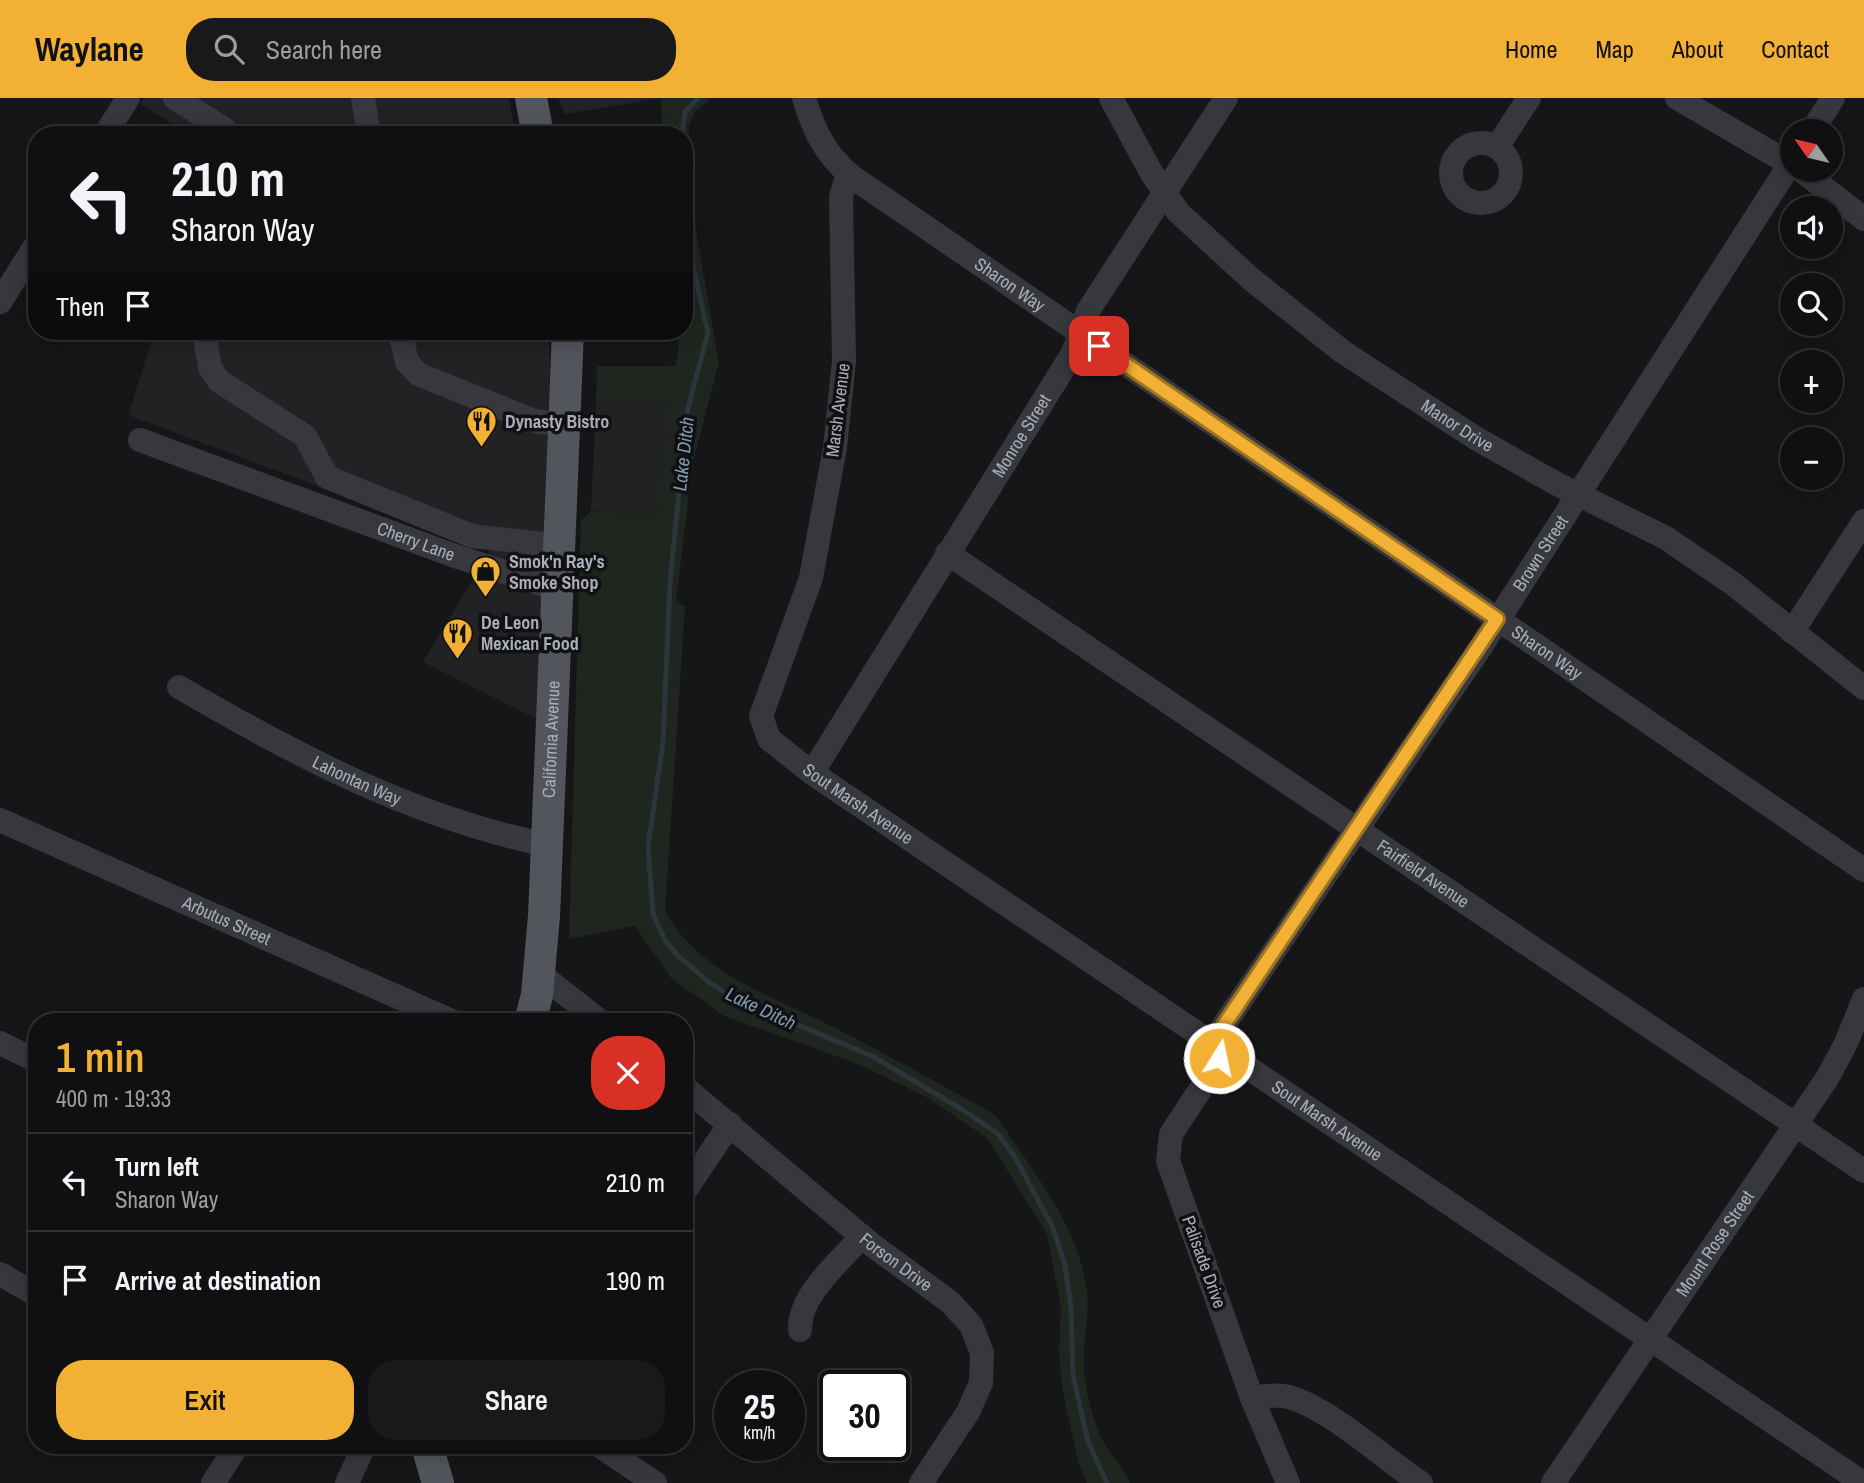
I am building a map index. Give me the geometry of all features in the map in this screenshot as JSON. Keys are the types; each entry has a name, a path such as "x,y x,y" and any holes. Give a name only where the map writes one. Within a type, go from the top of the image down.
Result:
{"main road":[{"path":"531,98 536,126"},
{"name":"California Avenue","path":"532,1013 540,974 548,845 568,340"},
{"path":"429,1454 438,1483"}],"street":[{"path":"111,126 128,98"},
{"path":"174,98 219,126"},
{"path":"363,98 368,126"},
{"path":"804,98 820,143 848,173"},
{"name":"Manor Drive","path":"1111,98 1178,212 1212,245 1343,352 1434,414 1577,493 1666,538 1732,583 1864,688"},
{"name":"Monroe Street","path":"812,773 1073,354 1088,311 1226,98"},
{"path":"1497,147 1529,98"},
{"path":"1677,98 1780,157"},
{"path":"1820,119 1833,98"},
{"name":"Sharon Way","path":"848,173 1864,870"},
{"name":"Marsh Avenue","path":"763,727 763,704 811,578 835,447 844,361 841,197 848,173"},
{"name":"Brown Street","path":"1219,1046 1224,1025 1497,619 1783,182"},
{"path":"1816,182 1864,219"},
{"path":"0,302 28,257"},
{"path":"205,340 210,368 219,381 305,436 327,477 472,536 561,546"},
{"path":"402,340 407,362 418,374 534,421 566,425"},
{"name":"Cherry Lane","path":"140,440 455,556 560,590"},
{"path":"1792,632 1864,522"},
{"name":"Fairfield Avenue","path":"947,553 1864,1171"},
{"name":"Lahontan Way","path":"179,687 351,781 451,818 548,845"},
{"name":"Sout Marsh Avenue","path":"763,727 777,748 812,773 1863,1483"},
{"name":"Arbutus Street","path":"0,820 413,1013"},
{"path":"540,974 590,1013"},
{"name":"Mount Rose Street","path":"1553,1483 1795,1126 1838,1059 1864,999"},
{"path":"0,1043 28,1057"},
{"name":"Palisade Drive","path":"1219,1046 1215,1067 1171,1134 1168,1161 1252,1398 1288,1483"},
{"name":"Forson Drive","path":"693,1094 862,1236 961,1312 971,1325 982,1353 983,1369 976,1398 921,1483"},
{"path":"693,1179 730,1124"},
{"path":"800,1330 800,1318 807,1301 862,1236"},
{"path":"0,1274 28,1289"},
{"path":"1252,1398 1274,1395 1299,1401 1362,1440 1421,1483"},
{"path":"213,1483 232,1454"},
{"path":"347,1483 360,1454"},
{"path":"612,1454 655,1483"}],"shaded area":[{"path":"144,98 509,98 514,126 175,126 140,104"},
{"path":"558,98 661,98 565,114"},
{"path":"661,98 712,98 695,111 689,126 662,126"},
{"path":"693,199 697,238 719,362 693,462 676,601 685,607 665,912 699,953 741,982 894,1059 992,1113 999,1120 1050,1196 1079,1257 1087,1291 1085,1382 1102,1440 1130,1483 1087,1483 1078,1461 1062,1388 1059,1352 1061,1308 1047,1234 987,1138 928,1098 858,1064 724,1016 671,978 635,926 569,939 581,520 591,511 657,514 669,406 596,406 597,366 676,366 679,340 693,340"},
{"path":"152,340 549,340 550,366 537,719 423,662 490,551 128,415"},
{"path":"669,405 657,514 591,511 596,406"}],"waterway":[{"name":"Lake Ditch","path":"683,126 685,112 698,98"},
{"name":"Lake Ditch","path":"693,267 708,333 687,412 670,582 663,742 648,847 653,914 665,940 678,956 710,983 734,998 872,1056 998,1134 1015,1157 1053,1228 1065,1265 1071,1307 1073,1375 1088,1442 1107,1483"}],"place":[{"name":"Dynasty Bistro","path":"482,449"},
{"name":"Smok'n Ray's Smoke Shop","path":"486,599"},
{"name":"De Leon Mexican Food","path":"458,660"}],"route":[{"path":"1099,346 1497,619 1224,1025 1220,1035 1219,1058"}]}
